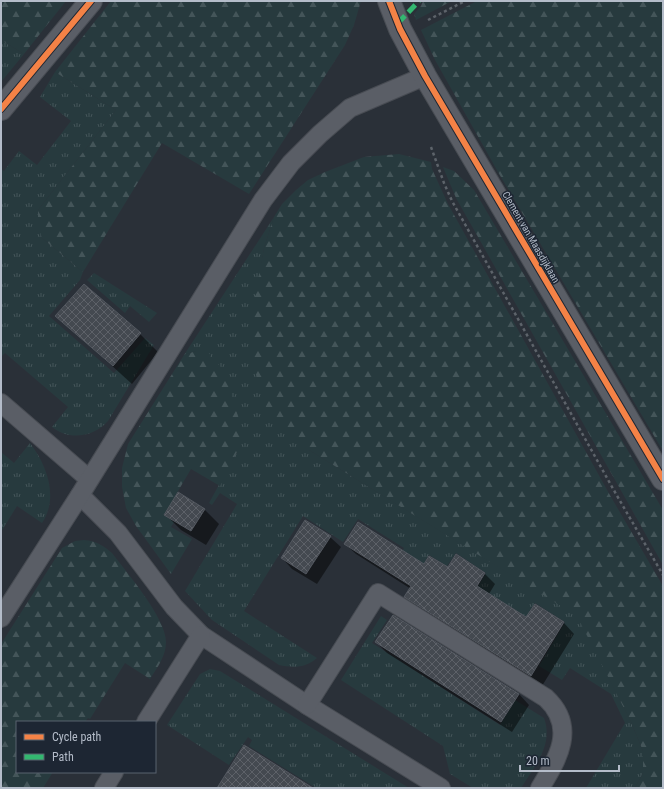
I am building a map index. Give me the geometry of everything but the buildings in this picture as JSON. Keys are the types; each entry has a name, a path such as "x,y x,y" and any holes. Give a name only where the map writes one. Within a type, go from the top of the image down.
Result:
{"street":[{"path":"1,109 91,1"},
{"name":"Clement van Maasdijklaan","path":"389,1 400,29 425,76 663,480"}],"lane":[{"path":"1,618 80,495 263,200 291,163 320,134 350,108 425,76"},
{"path":"1,403 89,479"},
{"path":"80,495 118,533 174,607 201,635 307,705 441,788"},
{"path":"307,705 378,592 546,698 553,705 560,717 564,731 557,760 540,788"},
{"path":"147,721 201,635"},
{"path":"104,788 113,773"}],"path":[{"path":"430,142 444,183 452,201 612,487 663,574"}],"green space":[{"path":"1,1 66,1 24,54 1,40"},
{"path":"111,1 361,1 354,25 345,45 249,194 162,143 83,272 42,238 38,225 38,210 116,110 55,72"},
{"path":"423,1 452,1 416,20 414,14 421,6"},
{"path":"477,1 663,1 663,451 498,172 435,60 421,30"},
{"path":"1,40 24,54 1,82"},
{"path":"55,72 116,110 38,210 42,238 83,272 80,280 49,316 114,373 145,338 154,345 108,421 96,431 81,435 66,434 52,427 68,407 5,353 1,357 1,169 4,171 19,151 37,165 71,121 40,97"},
{"path":"399,154 431,162 432,169 448,204 611,497 663,586 663,788 635,788 643,773 643,751 631,722 577,616 309,450 266,408 253,364 251,317 264,248 274,217 282,204 308,180 364,157"},
{"path":"443,167 454,171 474,190 663,510 663,565 456,198"},
{"path":"274,217 264,248 260,273 309,450 578,616 631,722 643,751 643,773 635,788 586,788 625,723 611,694 570,668 562,680 539,666 565,622 535,603 526,617 508,605 489,635 460,616 486,573 456,553 447,566 429,555 410,585 390,573 404,548 358,519 343,542 303,516 244,611 317,658 308,664 299,666 289,667 279,665 212,620 185,591 237,504 220,493 212,505 209,503 237,452 196,351 184,355"},
{"path":"94,273 157,313 149,322 130,306 125,313 87,280"},
{"path":"196,351 207,351 224,371 243,432 237,452 220,486 191,469 164,515 174,522 171,527 192,539 171,574 136,526 126,508 122,487 122,468 128,444 184,355"},
{"path":"30,443 46,471 49,482 50,503 47,513 42,523 17,506 1,532 1,452 14,463"},
{"path":"75,541 92,541 106,548 112,553 145,596 160,621 164,632 166,647 161,662 150,679 125,663 90,719 88,718 86,721 16,721 16,773 52,773 43,788 1,788 1,644 62,548"},
{"path":"381,616 387,620 372,643 500,725 515,700 544,718 546,728 545,746 537,764 521,788 473,788 450,774 443,746 341,680"},
{"path":"210,669 220,671 409,788 316,788 249,746 252,740 248,737 229,765 167,725 200,674"}],"marked path":[{"path":"398,23 419,1"}],"cycle path":[{"path":"1,109 91,1"},
{"path":"389,1 400,29 425,76 663,479"}]}
